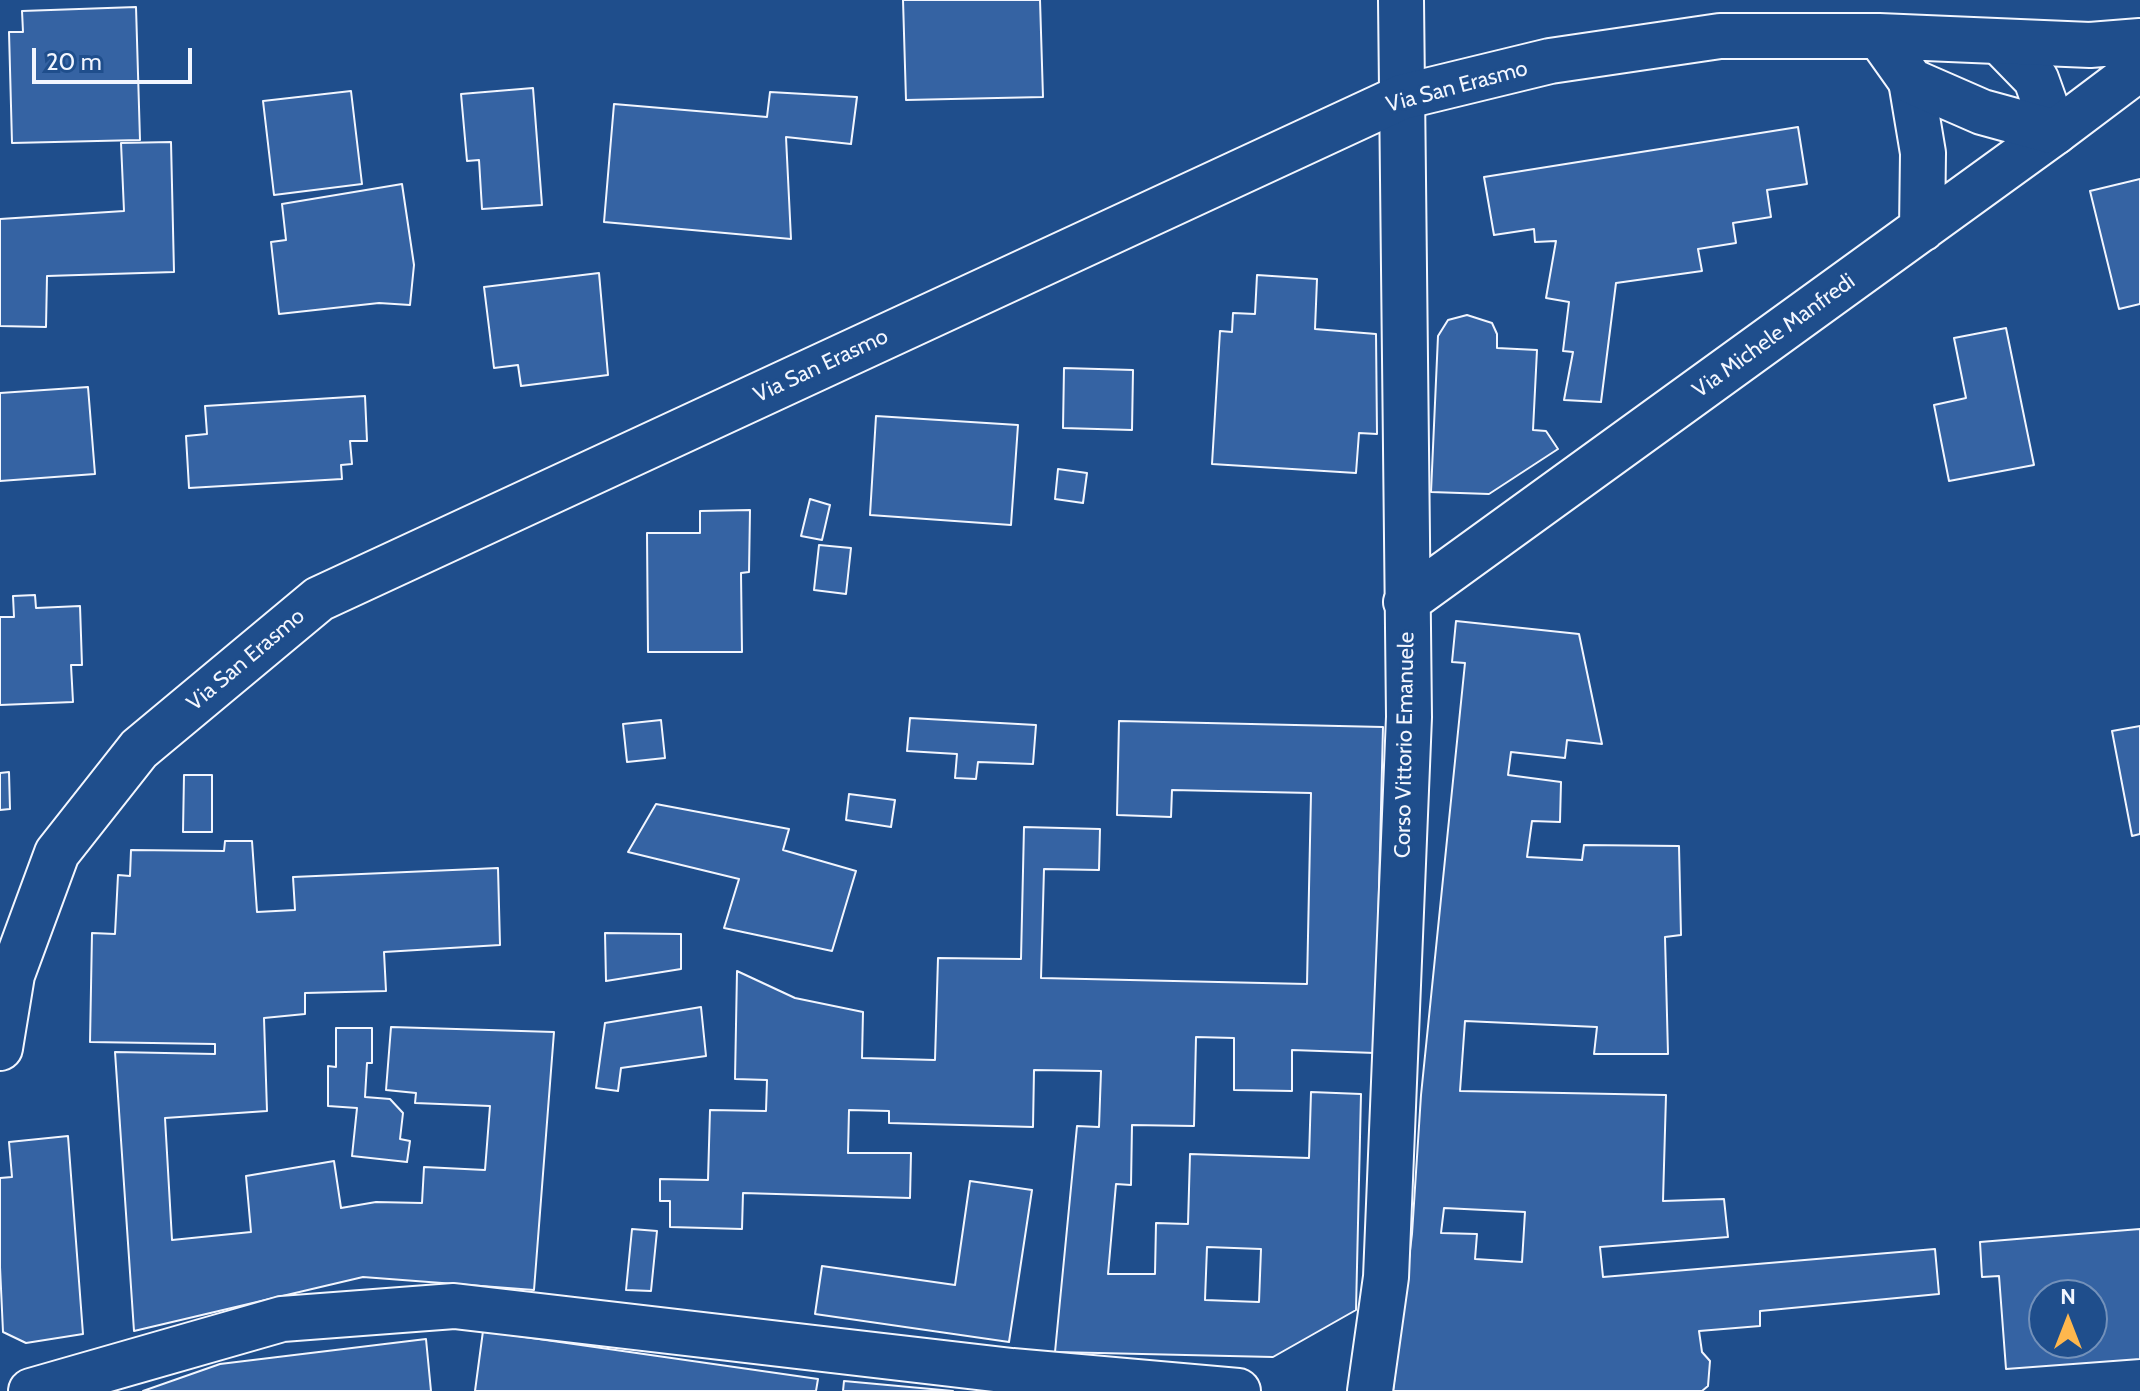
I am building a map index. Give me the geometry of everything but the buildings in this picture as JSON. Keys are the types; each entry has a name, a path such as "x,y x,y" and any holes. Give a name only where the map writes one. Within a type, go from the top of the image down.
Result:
{"street":[{"name":"Corso Vittorio Emanuele","path":"1370,1391 1386,1277 1409,717 1401,0"},
{"name":"Via San Erasmo","path":"0,1048 12,975 57,853 139,749 319,599 1402,97 1550,61 1720,36 1879,36 2090,45 2140,41"},
{"path":"1879,36 1911,81 1923,153 1922,229"},
{"path":"2001,43 2036,79 2055,132"},
{"name":"Via Michele Manfredi","path":"1406,602 2140,68"},
{"path":"1911,81 1982,112 2055,132"},
{"path":"31,1391 282,1319 454,1306 1012,1371 1238,1391"}]}
